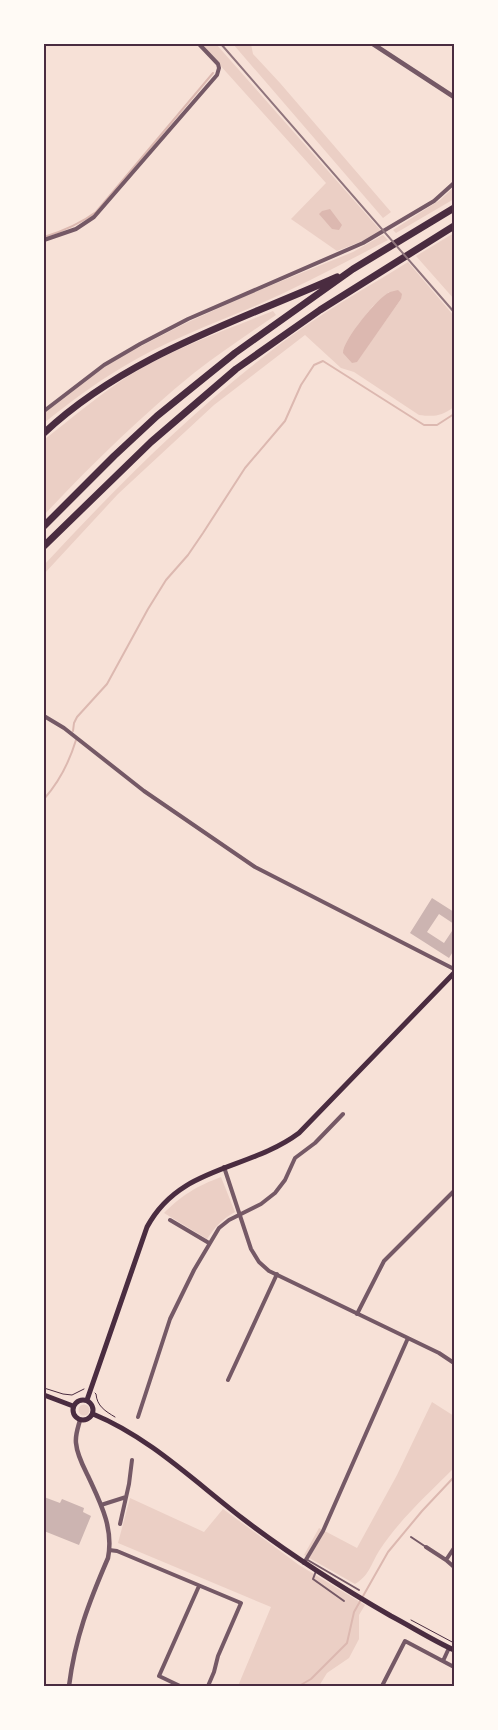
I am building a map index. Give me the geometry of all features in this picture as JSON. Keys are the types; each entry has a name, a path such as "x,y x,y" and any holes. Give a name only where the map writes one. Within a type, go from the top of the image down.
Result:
{"highway":[{"path":"44,526 114,456 190,388 235,353 353,269 454,208"},
{"path":"44,546 151,442 236,368 320,310 454,226"},
{"path":"44,433 93,394 139,365 186,342 353,269"},
{"path":"44,550 60,530"}],"main road":[{"path":"87,1400 140,1245 154,1214 163,1203 175,1192 204,1176 273,1149 298,1133 454,973"},
{"path":"44,1395 73,1406"},
{"path":"87,1400 93,1407 93,1414 86,1420 80,1420 74,1414 73,1406 77,1401 87,1400"},
{"path":"93,1414 121,1428 153,1449 248,1523 305,1561 316,1572 357,1597 452,1649"}],"street":[{"path":"44,240 76,229 94,217 217,75 218,64 199,44"},
{"path":"373,44 454,97"},
{"path":"44,411 104,365 140,344 188,319 363,243 434,201 454,183"},
{"path":"44,716 64,728 144,791 256,867 454,969"},
{"path":"138,1417 170,1319 209,1243 224,1224 261,1204 275,1193 285,1180 295,1158 315,1143 343,1114"},
{"path":"224,1168 248,1242 255,1257 269,1271 439,1353 454,1363"},
{"path":"357,1314 384,1262 454,1191"},
{"path":"170,1220 209,1243"},
{"path":"228,1380 277,1274"},
{"path":"305,1561 323,1530 408,1338"},
{"path":"69,1686 82,1621 110,1550 110,1534 101,1505 83,1467 77,1448 76,1434 80,1420"},
{"path":"120,1524 132,1460"},
{"path":"101,1505 126,1497"},
{"path":"426,1547 454,1567"},
{"path":"446,1560 454,1548"},
{"path":"110,1550 117,1551 242,1603 218,1656 208,1686"},
{"path":"180,1686 158,1676 199,1586"},
{"path":"382,1686 405,1641 454,1666"},
{"path":"443,1660 452,1649"}],"lane":[{"path":"411,1537 426,1547"},
{"path":"305,1561 358,1590"},
{"path":"316,1572 313,1579 344,1601"}],"path":[{"path":"44,1388 72,1395 82,1389"},
{"path":"96,1394 104,1410"},
{"path":"406,1617 454,1643"}],"shaded area":[{"path":"201,44 216,44 381,231 370,238 337,251 291,219 326,183"},
{"path":"233,44 251,44 253,54 391,212 383,218"},
{"path":"454,187 454,199 396,233 393,230 440,200"},
{"path":"330,209 342,225 339,230 332,229 319,214"},
{"path":"454,233 454,299 416,256"},
{"path":"383,235 388,240 322,274 255,306 170,342 137,359 91,387 44,423 44,413 65,395 114,360 184,324 252,293 353,252"},
{"path":"408,262 454,316 454,407 438,415 419,415 354,372 341,368 305,335 214,405 118,494 44,574 44,565 135,470 232,382 301,329","holes":["389,292 401,299 357,361 352,362 358,325 372,307"]},
{"path":"398,290 402,294 401,299 357,362 352,363 343,353 355,329 378,302 390,292"},
{"path":"273,311 276,315 174,389 98,459 44,515 44,440 98,397 133,373 184,347"},
{"path":"221,1177 235,1212 226,1217 207,1239 164,1213 190,1192"},
{"path":"432,1402 454,1416 454,1468 396,1529 379,1551 364,1577 355,1584 304,1555 319,1528 357,1548 397,1475"},
{"path":"84,1404 90,1410 84,1416 78,1410"},
{"path":"130,1498 204,1532 223,1509 299,1565 365,1605 359,1615 359,1639 349,1658 327,1673 319,1686 238,1686 271,1607 118,1543"}],"building":[{"path":"432,898 454,912 454,924 439,914 427,932 444,943 454,928 454,950 449,958 410,933"},
{"path":"44,1497 60,1503 62,1499 84,1508 83,1512 91,1516 79,1545 44,1531"}],"waterway":[{"path":"44,237 71,227 96,212 213,73"},
{"path":"73,731 77,717 107,684 166,580 188,555 245,468 285,421 301,385 314,365 323,361 424,425 437,425 454,414"},
{"path":"44,799 63,771 76,740"},
{"path":"299,1686 311,1679 347,1643 354,1612 388,1552 422,1511 454,1477"}],"railway":[{"path":"221,44 454,312"}]}
